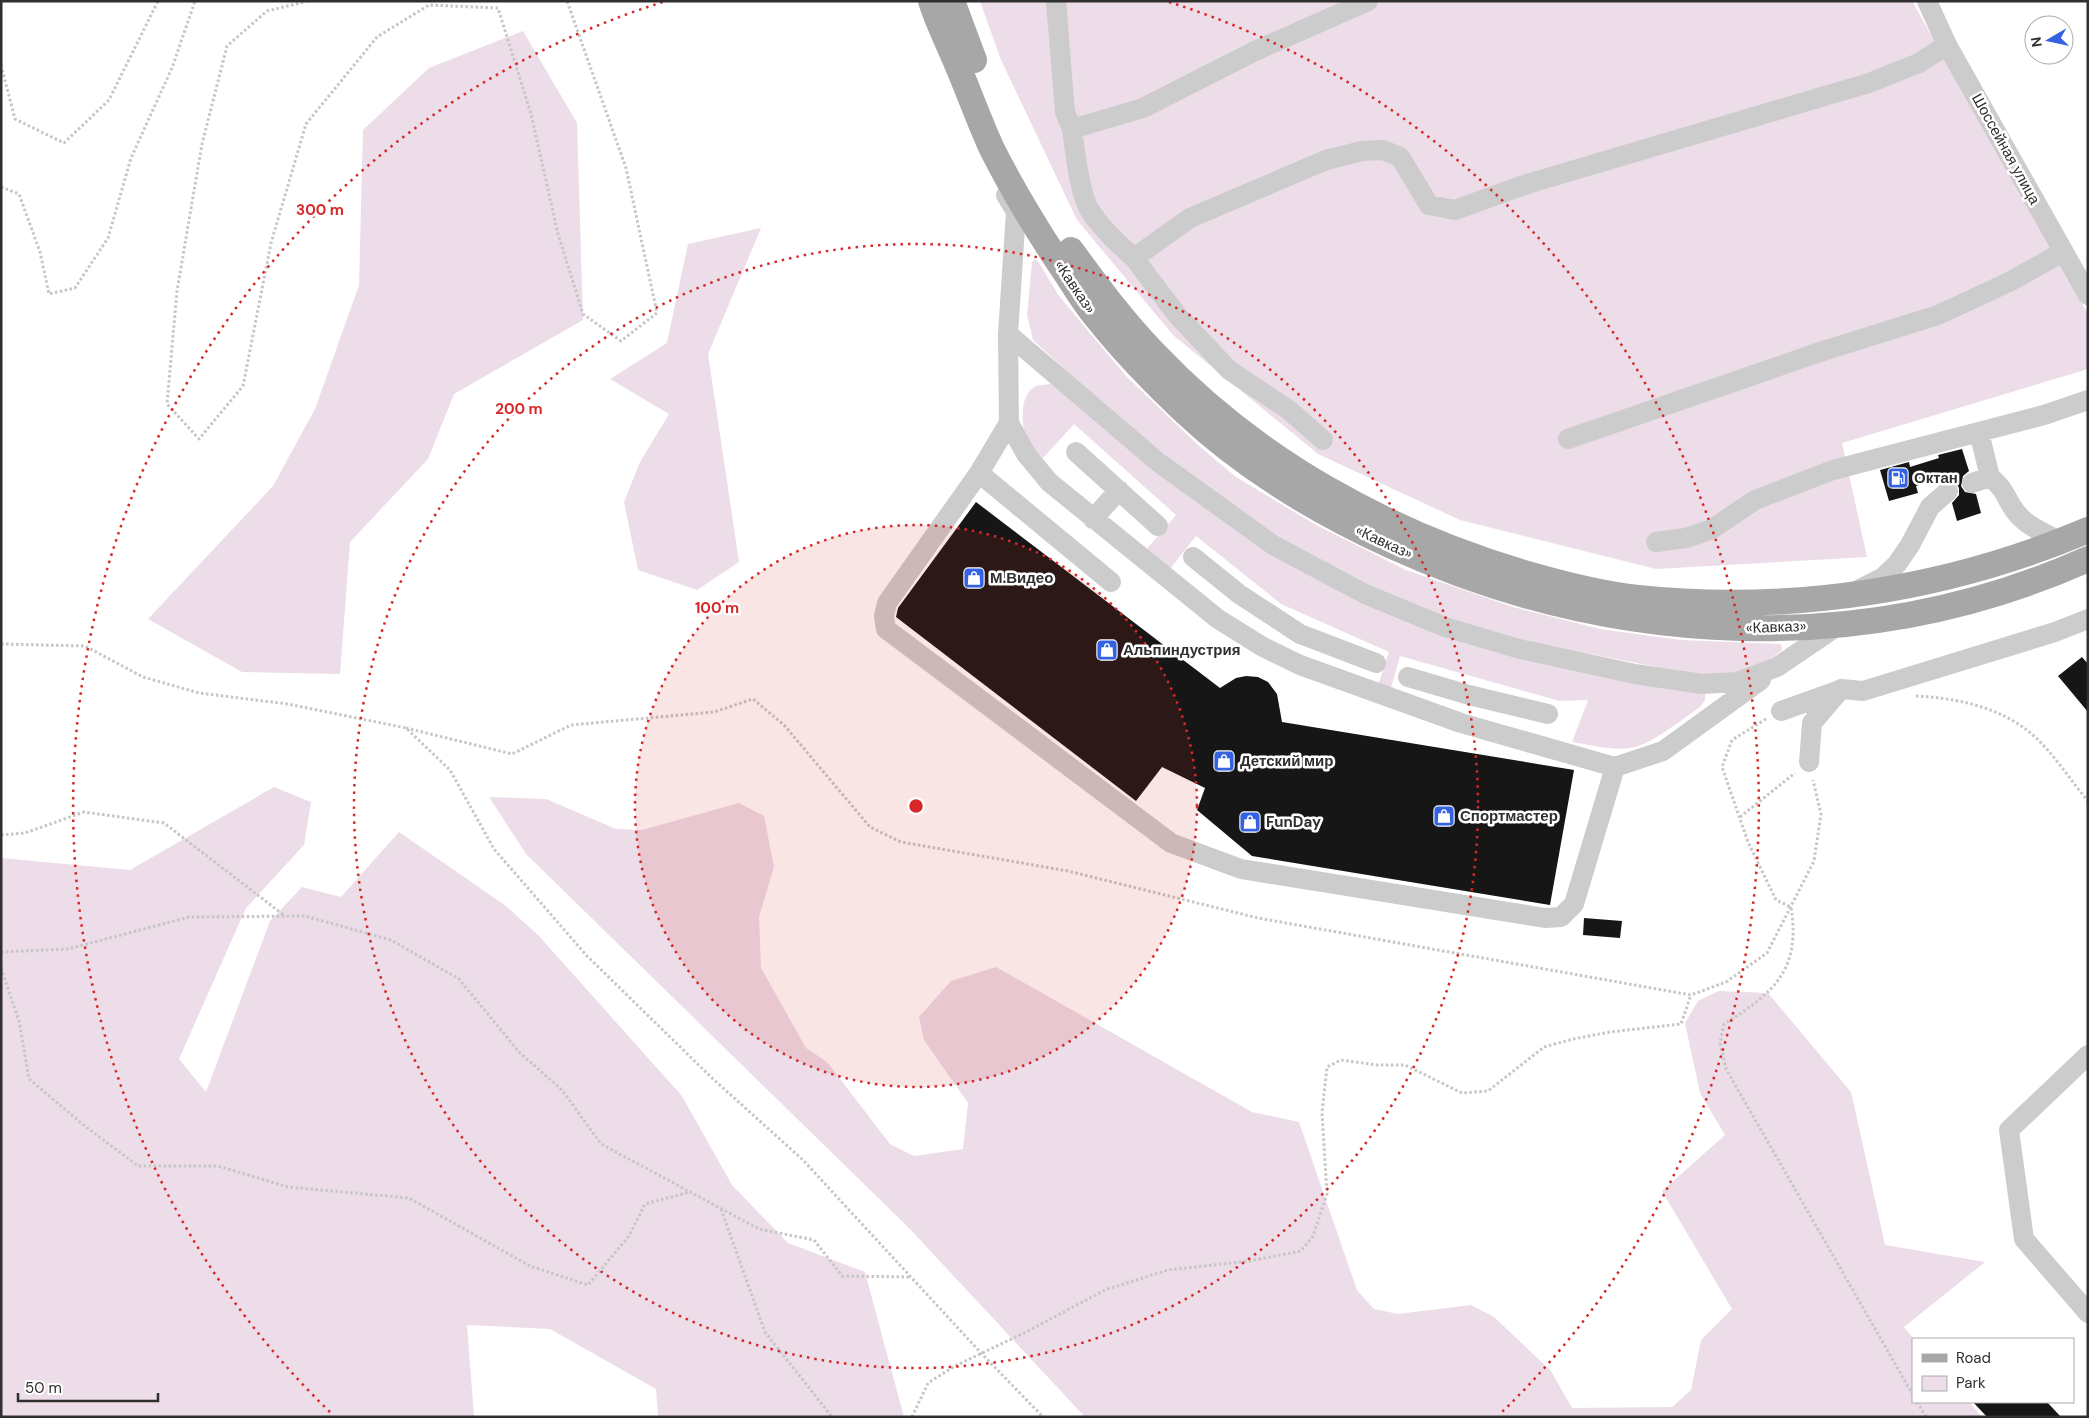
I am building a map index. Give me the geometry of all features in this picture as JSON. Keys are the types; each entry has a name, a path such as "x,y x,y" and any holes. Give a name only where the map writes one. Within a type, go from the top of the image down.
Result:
{"main road":[{"name":"«Кавказ»","path":"939,5 1025,177 1061,236 1106,298 1155,354 1203,399 1257,443 1309,479 1367,512 1499,566 1565,584 1636,598 1712,603 1811,599 1909,586 1972,572 2061,542 2088,530"},
{"name":"«Кавказ»","path":"939,5 992,149 1050,250 1094,316 1141,368 1189,416 1241,457 1300,499 1356,530 1424,561 1491,585 1563,606 1636,620 1710,628 1771,629 1908,615 1973,600 2032,581 2088,559"},
{"path":"1908,615 1931,618 1962,613 2026,595 2088,571"}],"street":[{"path":"1056,1 1065,112 1072,129 1078,168 1089,208 1116,241 1134,258 1177,314 1229,370 1289,410 1323,440"},
{"path":"1072,129 1143,108 1255,50 1368,1"},
{"name":"Шоссейная улица","path":"1927,1 1947,45 2088,295"},
{"path":"939,5 940,44 961,101 983,153 1016,212 1008,334 1009,423 1026,454 1049,482 1218,618 1263,647 1300,665 1461,723 1616,767 1663,752 1777,667 1842,623"},
{"path":"1134,258 1190,218 1326,160 1362,150 1382,150 1400,157 1429,205 1455,210 1527,184 1869,83 1919,63 1947,45"},
{"path":"1568,439 1823,351 1938,315 2009,282 2063,252"},
{"path":"1008,334 1166,467 1273,545 1365,594 1445,627 1520,649 1636,674 1702,684 1737,682 1777,667"},
{"path":"1656,542 1686,538 1712,529 1755,500 1794,483 1842,467 2044,415 2088,400"},
{"path":"1009,423 979,473 888,603 884,616 886,629 1171,843 1241,869 1545,918 1561,917 1574,904 1616,767"},
{"path":"1979,432 1981,480 2003,488 2015,511 2031,527 2061,542"},
{"path":"1076,452 1158,526"},
{"path":"979,473 1111,582"},
{"path":"1093,519 1119,490"},
{"path":"1852,594 1882,578 1897,564 1910,545 1930,507 1948,491"},
{"path":"1908,615 1928,602 2025,572 2088,546"},
{"path":"1193,557 1239,594 1300,634 1376,663"},
{"path":"1218,618 1239,594"},
{"path":"1781,711 1841,689 1863,691 2055,632 2088,619"},
{"path":"1408,677 1468,695 1548,714"},
{"path":"1809,762 1812,723 1841,689"},
{"path":"1461,723 1468,695"},
{"path":"2088,1055 2009,1130 2024,1239 2088,1313"}],"path":[{"path":"1,65 15,119 64,143 109,100 158,1"},
{"path":"1,188 19,194 40,252 49,294 75,288 108,238 131,158 172,68 195,1"},
{"path":"308,1 267,11 227,46 202,144 177,291 167,404 198,439 244,386 271,243 306,124 376,37 429,4 498,8 531,114 558,234 583,314 621,341 657,313 626,168 567,1"},
{"path":"1,644 85,646 143,677 199,692 288,704 406,728 512,754 571,725 714,712 753,700"},
{"path":"1911,696 1947,698 1992,710 2033,736 2088,801"},
{"path":"1781,711 1732,740 1722,767 1748,842 1776,900 1791,907 1795,930 1791,953 1780,980 1755,1005 1724,1024 1720,1043 1726,1069 1912,1393"},
{"path":"406,728 450,770 494,849 587,956 712,1078 803,1160 981,1353 1043,1417"},
{"path":"1740,817 1809,762"},
{"path":"1,834 25,833 84,812 164,823 285,916"},
{"path":"1,952 68,949 189,918 305,916 391,940 459,979 519,1052 562,1090 601,1144 759,1229 814,1240 842,1276 911,1277"},
{"path":"1,968 20,1021 29,1079 86,1127 138,1166 218,1166 288,1187 410,1198 530,1266 588,1285 629,1236 645,1204 690,1192"},
{"path":"912,1417 928,1383 981,1353 1026,1332 1104,1290 1168,1270 1249,1260 1301,1251 1313,1236 1327,1194 1322,1113 1327,1068 1341,1060 1377,1065 1405,1066 1462,1094 1488,1091 1544,1047 1610,1032 1681,1024 1691,995"},
{"path":"720,1208 764,1332 832,1417"},
{"path":"1918,1403 1926,1417"}],"green space":[{"path":"980,1 1912,1 2088,314 2088,369 1842,443 1867,557 1656,569 1460,520 1318,454 1173,335 1077,220 1001,60"},
{"path":"523,31 577,123 583,320 454,394 428,459 350,542 340,674 242,672 148,619 273,486 315,409 359,285 363,130 429,68"},
{"path":"761,228 708,354 739,562 697,590 638,570 624,502 640,462 669,414 610,379 667,343 688,244"},
{"path":"1034,259 1038,261 1059,296 1126,376 1199,446 1236,477 1316,525 1406,570 1513,607 1600,629 1681,640 1781,644 1782,650 1768,661 1723,677 1692,674 1536,643 1438,615 1367,586 1274,535 1193,477 1113,414 1033,340 1027,315 1032,262"},
{"path":"1051,384 1362,600 1705,693 1705,700 1700,707 1647,742 1630,748 1616,749 1572,742 1588,700 1560,701 1400,656 1390,691 1378,685 1389,652 1281,604 1196,536 1170,569 1146,550 1176,515 1074,424 1043,458 1033,449 1024,432 1024,404 1029,392 1033,388 1039,385"},
{"path":"274,787 311,802 304,845 246,908 179,1059 206,1092 270,921 302,887 341,897 399,832 506,906 539,936 682,1096 732,1185 788,1243 865,1272 904,1417 658,1417 656,1389 550,1329 467,1325 474,1417 1,1417 1,858 130,870"},
{"path":"489,797 546,799 616,829 642,830 739,803 764,816 774,867 759,917 761,968 806,1048 827,1062 890,1144 914,1156 963,1149 968,1103 924,1040 919,1017 951,981 996,967 1252,1112 1299,1122 1357,1290 1374,1309 1398,1314 1471,1305 1494,1317 1551,1371 1572,1408 1672,1407 1691,1390 1701,1340 1732,1309 1662,1191 1725,1135 1700,1093 1685,1023 1698,1001 1719,991 1768,993 1851,1092 1885,1245 1985,1262 1904,1327 1913,1338 1912,1403 1970,1403 1982,1417 1085,1417 908,1227 526,854"}],"building":[{"path":"1962,449 1969,471 1963,476 1961,486 1965,492 1976,494 1981,513 1957,521 1952,503 1959,495 1959,488 1956,483 1944,477 1916,486 1918,493 1889,501 1880,470 1909,462 1910,467 1939,458 1938,455"},
{"path":"976,502 1220,688 1236,678 1246,676 1258,677 1268,682 1277,694 1282,722 1574,770 1550,905 1252,856 1197,810 1205,788 1162,767 1136,801 896,617 898,608"},
{"path":"2082,657 2088,664 2088,712 2058,676"},
{"path":"1584,918 1622,921 1620,938 1583,935"},
{"path":"1974,1403 2048,1403 2061,1417 1987,1417"}],"place":[{"name":"Октан","path":"1898,478"},
{"name":"М.Видео","path":"974,578"},
{"name":"Альпиндустрия","path":"1107,650"},
{"name":"Детский мир","path":"1224,761"},
{"name":"Спортмастер","path":"1444,816"},
{"name":"FunDay","path":"1250,822"}]}
